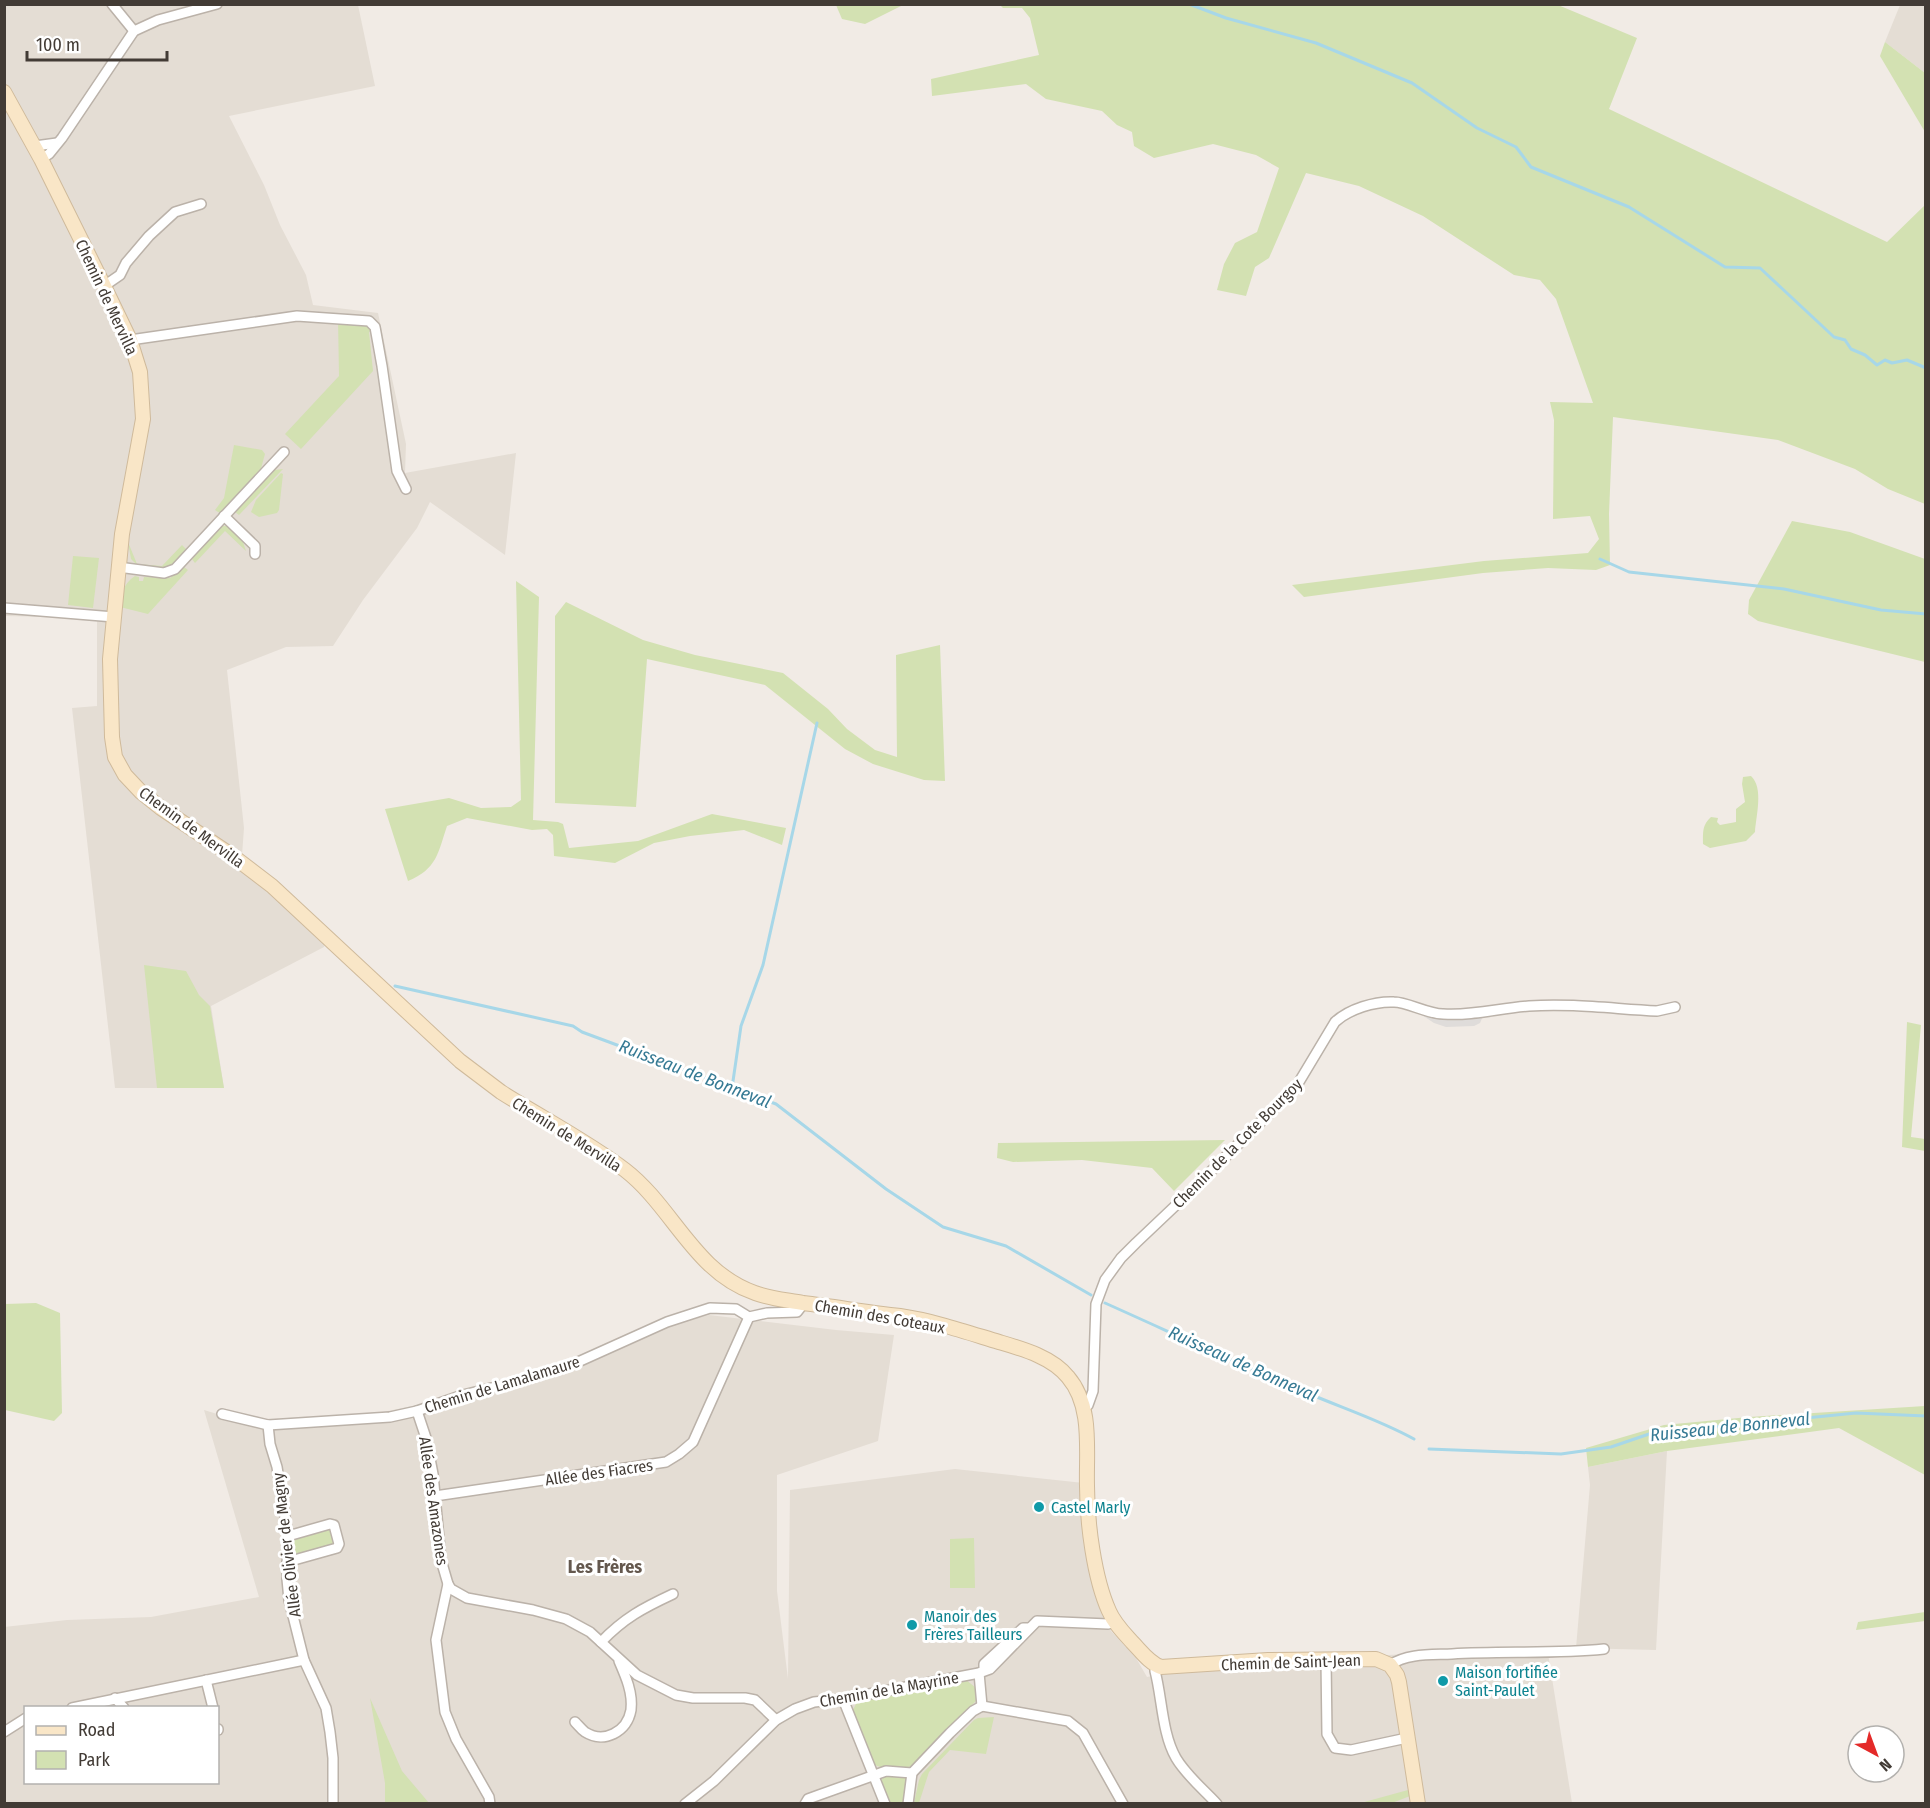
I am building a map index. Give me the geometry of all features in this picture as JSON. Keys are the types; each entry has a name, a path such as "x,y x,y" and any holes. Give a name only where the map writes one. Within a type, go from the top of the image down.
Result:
{"street":[{"path":"112,4 134,31"},
{"path":"41,159 49,154 57,142 63,138 134,31 158,20 217,4"},
{"name":"Chemin de Mervilla","path":"4,92 41,159 104,286 130,340 140,372 143,419 122,534 110,659 112,737 115,757 125,775 141,792 272,886 460,1061 501,1092 625,1170 644,1188 691,1247 734,1284 752,1293"},
{"path":"34,146 57,142"},
{"path":"104,286 120,275 126,263 149,236 175,212 201,204"},
{"path":"130,340 297,316 369,321 375,327 397,471 405,489"},
{"path":"118,567 164,573 175,569 284,452"},
{"path":"224,516 255,546 255,554"},
{"path":"4,608 114,617"},
{"name":"Chemin de la Cote Bourgoy","path":"1083,1410 1088,1405 1093,1391 1096,1304 1105,1280 1121,1258 1296,1088 1335,1022 1342,1016 1362,1008 1396,1001 1440,1014 1470,1015 1526,1006 1548,1005 1657,1011 1675,1007"},
{"name":"Chemin des Coteaux","path":"752,1293 769,1298 934,1322 1007,1344 1040,1356 1056,1365 1070,1379 1083,1410 1087,1443 1087,1486 1094,1553 1103,1593 1114,1621 1156,1665"},
{"name":"Chemin de Lamalamaure","path":"222,1414 267,1425 390,1417 417,1411 463,1395 528,1379 578,1362 667,1322 711,1308 736,1309 749,1317 767,1313 797,1312 804,1303"},
{"name":"Allée des Fiacres","path":"435,1496 666,1462 693,1442 749,1317"},
{"name":"Allée des Amazones","path":"417,1411 426,1438 435,1496 441,1560 451,1589 467,1598 533,1610 566,1619 590,1632 638,1675 676,1695 693,1698 755,1700 776,1720"},
{"name":"Allée Olivier de Magny","path":"267,1425 277,1467 288,1536 289,1600 304,1660 326,1708 333,1758 333,1803"},
{"path":"287,1562 337,1548 339,1544 334,1526 330,1524 288,1536"},
{"path":"448,1584 435,1640 445,1712 456,1739 489,1797 490,1803"},
{"path":"601,1642 617,1625 642,1609 673,1594"},
{"name":"Chemin de la Mayrine","path":"686,1803 714,1781 776,1720 814,1702 843,1699 990,1669 1037,1621 1108,1624 1114,1621"},
{"path":"1418,1803 1397,1675 1390,1665 1399,1659 1414,1656 1495,1651 1604,1649"},
{"path":"575,1722 585,1732 596,1736 609,1736 623,1729 631,1711 630,1686 618,1658"},
{"name":"Chemin de Saint-Jean","path":"1156,1665 1170,1668 1268,1660 1376,1659 1390,1665"},
{"path":"77,1706 304,1660"},
{"path":"1326,1660 1327,1734 1335,1748 1346,1751 1407,1738"},
{"path":"1156,1665 1155,1671 1170,1742 1176,1757 1185,1770 1217,1803"},
{"path":"981,1672 982,1706"},
{"path":"206,1680 213,1706"},
{"path":"115,1698 123,1706"},
{"path":"843,1699 885,1803"},
{"path":"908,1803 912,1773 973,1711 982,1706 1068,1721 1083,1733 1123,1803"},
{"path":"4,1732 24,1719"},
{"path":"805,1803 808,1799 886,1771 912,1773"}],"shaded area":[{"path":"5,5 358,5 375,86 229,116 306,275 313,305 378,313 406,444 405,473 516,453 505,555 430,502 417,528 363,600 333,646 286,647 227,670 244,828 242,855 327,934 324,947 211,1006 224,1088 115,1088 72,708 97,706 97,618 5,616"},
{"path":"1900,5 1925,5 1925,73 1885,42"},
{"path":"1423,1013 1483,1016 1480,1023 1474,1026 1446,1027 1434,1023 1422,1015"},
{"path":"709,1315 894,1335 878,1441 777,1475 777,1591 788,1679 790,1490 955,1469 1093,1484 1098,1536 1084,1531 1098,1600 1111,1631 1136,1658 1147,1677 1205,1669 1231,1658 1388,1655 1547,1647 1572,1803 5,1803 4,1627 67,1620 151,1617 259,1597 204,1410 247,1423 383,1412 509,1386 654,1329"},
{"path":"1667,1451 1656,1650 1576,1648 1590,1485 1588,1467"}],"green space":[{"path":"836,5 903,5 865,24 842,19"},
{"path":"1000,5 1558,5 1637,38 1609,109 1887,242 1925,205 1925,504 1888,489 1855,469 1778,440 1613,417 1609,514 1610,565 1596,570 1548,568 1483,573 1304,597 1292,585 1484,561 1588,553 1599,539 1590,516 1553,519 1554,420 1550,402 1593,403 1556,299 1540,280 1514,275 1423,216 1359,186 1306,173 1269,258 1255,267 1246,296 1217,290 1224,264 1235,243 1257,232 1279,168 1256,155 1213,144 1154,158 1134,146 1132,132 1117,125 1102,111 1046,99 1026,84 932,96 931,79 1039,55 1030,18 1022,8 1003,8"},
{"path":"1885,42 1925,73 1925,132 1880,56"},
{"path":"338,319 367,323 373,330 369,332 373,371 301,449 285,434 339,376"},
{"path":"234,445 262,450 265,454 260,472 221,514 215,510 224,498"},
{"path":"283,469 239,515 235,512 274,470"},
{"path":"281,473 283,474 277,513 259,517 251,512 256,500"},
{"path":"1792,521 1850,532 1925,559 1925,662 1758,621 1748,614 1749,600"},
{"path":"222,526 229,526 241,536 246,551 225,531 195,563 192,559"},
{"path":"128,542 137,564 162,566 182,545 187,550 175,563 165,568 136,567 131,559"},
{"path":"73,556 99,558 93,608 68,605"},
{"path":"184,567 188,570 148,614 120,607 124,589 135,576 139,577 139,581 143,581 144,577 170,578"},
{"path":"516,581 539,597 533,820 563,824 569,848 638,841 712,814 786,828 782,845 744,830 654,843 615,863 554,856 553,835 547,829 532,830 467,818 447,826 431,865 408,881 385,809 449,798 481,808 511,807 521,800"},
{"path":"566,602 643,640 695,655 783,673 828,709 847,729 875,750 897,757 896,655 940,645 945,781 924,780 873,764 845,749 765,685 647,659 636,807 555,803 555,616"},
{"path":"1751,776 1755,781 1758,795 1755,832 1746,841 1710,848 1703,844 1703,832 1711,817 1718,818 1717,822 1720,825 1736,822 1736,809 1745,802 1743,777"},
{"path":"144,965 186,971 199,995 210,1006 224,1088 157,1088"},
{"path":"1907,1022 1921,1025 1911,1137 1925,1139 1925,1151 1902,1147"},
{"path":"1225,1140 1174,1191 1152,1168 1082,1160 1013,1162 997,1158 998,1143"},
{"path":"36,1303 60,1313 62,1413 54,1421 5,1410 5,1304"},
{"path":"1925,1406 1925,1475 1839,1428 1667,1451 1588,1467 1586,1448 1664,1425 1749,1417"},
{"path":"329,1528 335,1542 333,1546 292,1557 292,1538"},
{"path":"974,1538 975,1588 950,1588 950,1539"},
{"path":"1925,1612 1925,1621 1856,1630 1858,1622"},
{"path":"965,1679 976,1688 977,1700 911,1766 891,1769 872,1763 852,1712 858,1700 908,1689 913,1693 937,1689 939,1684"},
{"path":"370,1698 402,1771 429,1803 385,1803 385,1783"},
{"path":"994,1717 986,1754 950,1750 929,1772 919,1803 914,1803 922,1774 974,1720"},
{"path":"886,1774 907,1778 904,1803 888,1803 880,1782"},
{"path":"1408,1790 1410,1796 1392,1803 1357,1804"}],"waterway":[{"path":"1189,4 1226,18 1316,43 1412,83 1477,128 1516,147 1531,167 1629,207 1725,267 1760,268 1834,337 1845,340 1851,349 1865,355 1877,365 1885,360 1892,363 1907,360 1926,368"},
{"path":"1600,559 1629,572 1784,589 1881,610 1926,614"},
{"path":"732,1088 741,1026 763,965 817,723"},
{"name":"Ruisseau de Bonneval","path":"395,986 573,1026 582,1032 776,1104 886,1189 943,1227 1006,1246 1091,1295"},
{"name":"Ruisseau de Bonneval","path":"1105,1303 1414,1439"},
{"name":"Ruisseau de Bonneval","path":"1429,1449 1561,1454 1611,1447 1652,1433 1856,1413 1926,1416"}],"place":[{"name":"Castel Marly","path":"1039,1507"},
{"name":"Manoir des Frères Tailleurs","path":"912,1625"},
{"name":"Maison fortifiée Saint-Paulet","path":"1443,1681"}],"district":[{"name":"Les Frères","path":"605,1567"}]}
